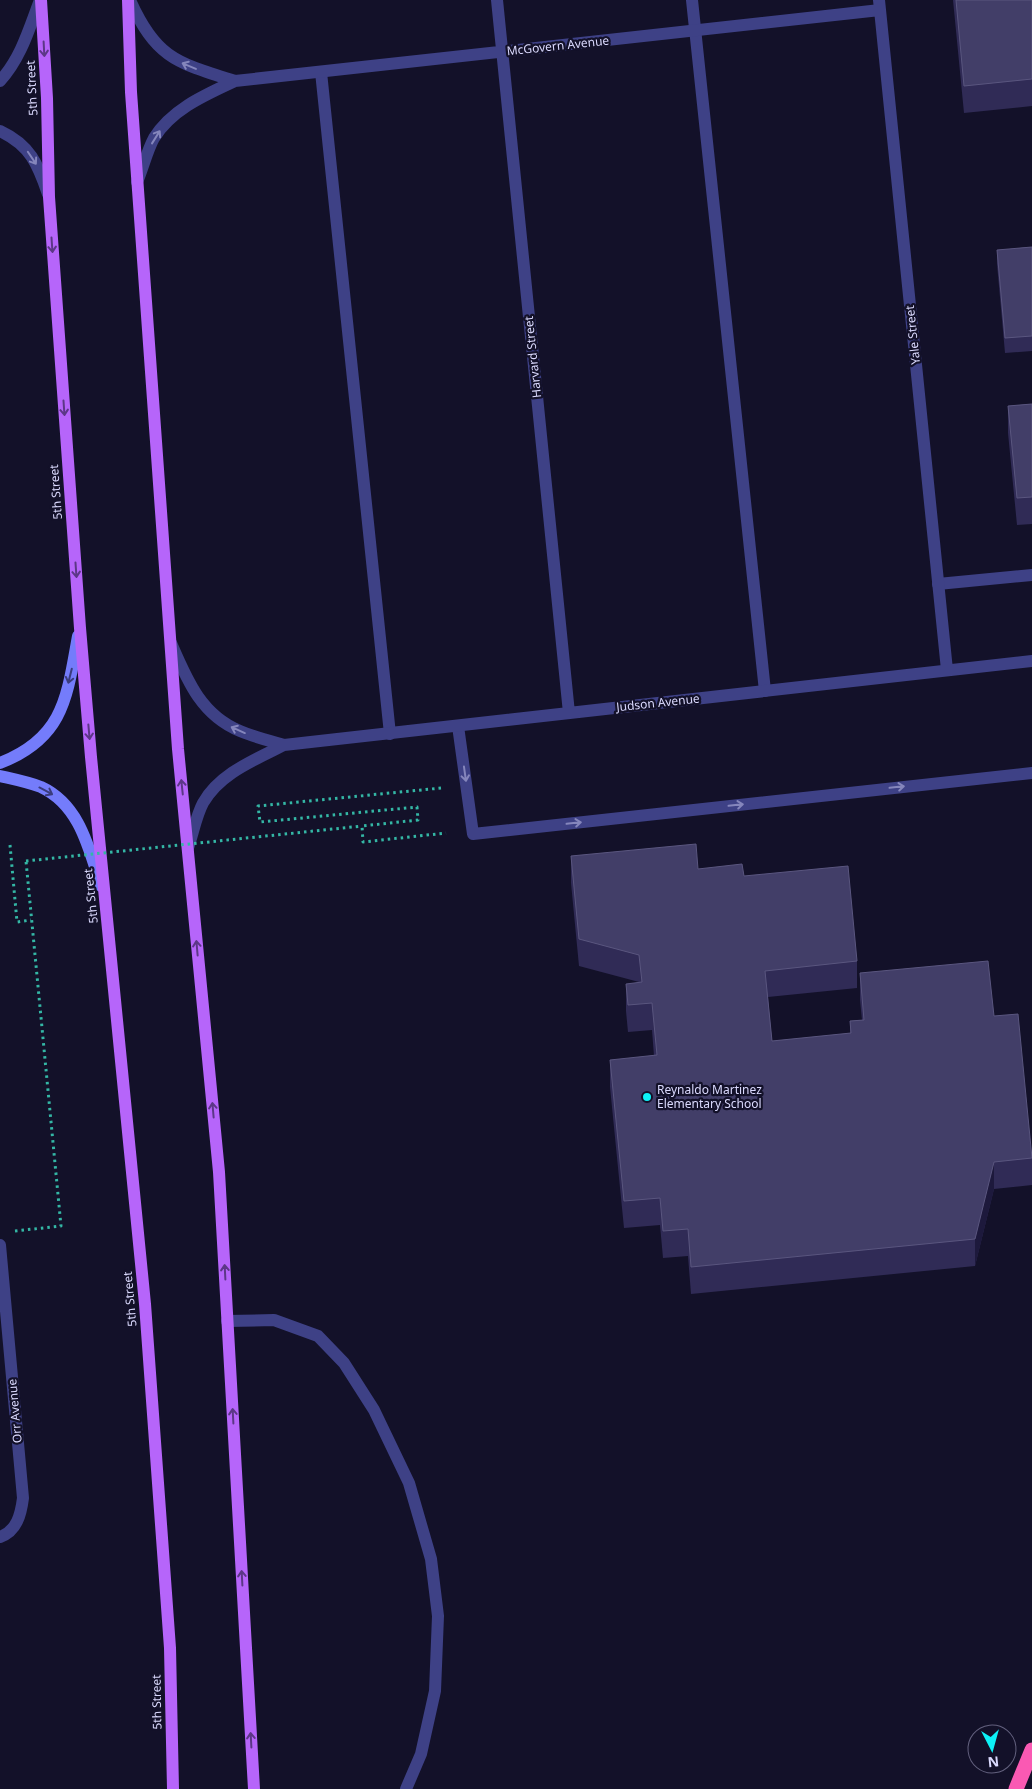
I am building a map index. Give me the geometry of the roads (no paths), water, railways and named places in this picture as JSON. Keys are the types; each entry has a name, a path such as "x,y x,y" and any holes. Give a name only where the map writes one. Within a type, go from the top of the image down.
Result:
{"highway":[{"path":"1016,1789 1032,1750"}],"main road":[{"name":"5th Street","path":"40,0 47,98 49,197 80,628 146,1324 170,1648 173,1789"},
{"path":"129,0 131,92 170,642 219,1172 254,1789"}],"street":[{"path":"0,81 20,53 40,0"},
{"name":"McGovern Avenue","path":"129,0 148,33 166,54 189,67 235,81"},
{"name":"Harvard Street","path":"497,0 569,713"},
{"path":"692,0 765,691"},
{"name":"McGovern Avenue","path":"137,182 153,140 169,120 180,110 235,81 695,30 880,5"},
{"name":"Yale Street","path":"880,5 947,670"},
{"path":"321,72 390,734"},
{"path":"0,130 12,136 24,146 33,158 49,197"},
{"path":"938,584 1032,575"},
{"path":"0,763 16,757 33,746 42,738 61,711 72,671 80,628"},
{"name":"Judson Avenue","path":"170,642 188,683 211,713 240,732 284,745"},
{"name":"Judson Avenue","path":"188,848 203,804 219,785 230,774 284,745 1032,661"},
{"path":"458,726 472,834 1032,773"},
{"path":"0,776 40,787 53,794 65,804 81,829 106,900"},
{"name":"Orr Avenue","path":"0,1245 23,1498 21,1514 15,1526 4,1536 0,1537"},
{"path":"227,1321 274,1320 318,1336 344,1363 374,1410 409,1482 431,1559 438,1616 435,1691 421,1754 406,1789"}],"place":[{"name":"Reynaldo Martinez Elementary School","path":"647,1097"}]}
